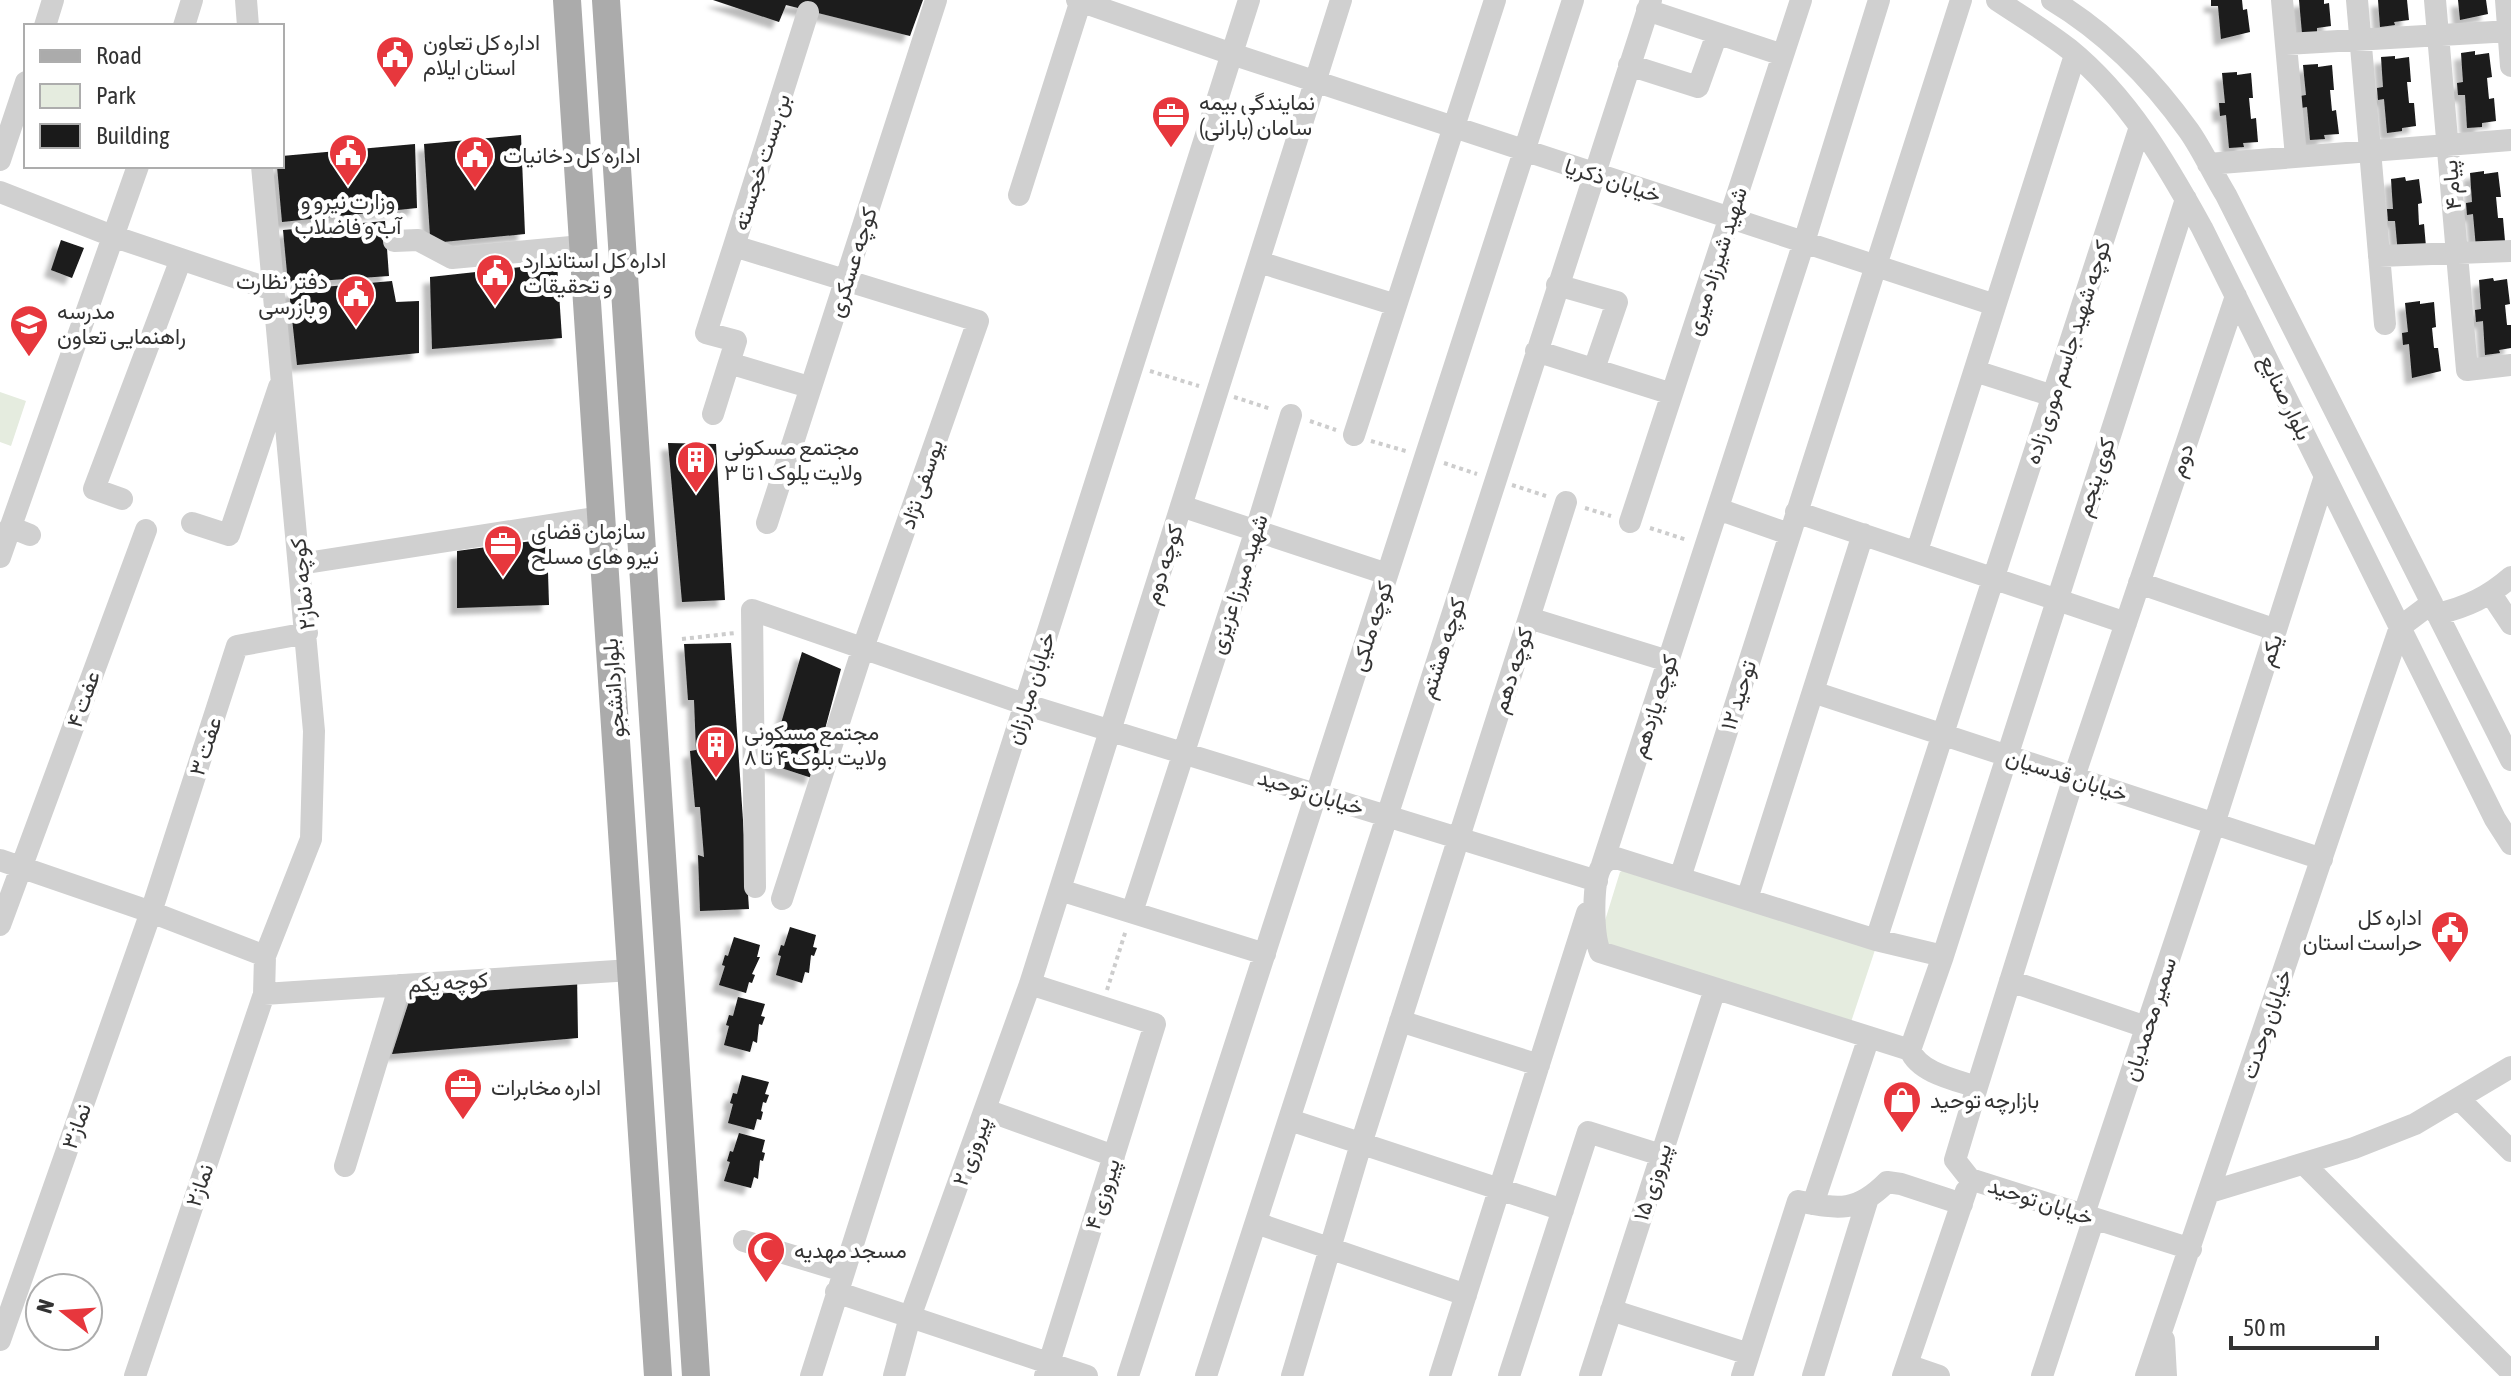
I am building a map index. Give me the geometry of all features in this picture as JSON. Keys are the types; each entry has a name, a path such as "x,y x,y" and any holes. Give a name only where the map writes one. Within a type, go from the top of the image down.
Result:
{"main road":[{"name":"بلواردانشجو","path":"567,0 658,1376"},
{"name":"بلواردانشجو","path":"606,0 696,1376"}],"street":[{"path":"46,24 53,0"},
{"path":"185,24 192,0"},
{"path":"246,0 248,24"},
{"name":"کوچه عسکری","path":"767,523 936,0"},
{"path":"1019,195 1079,0"},
{"name":"خیابان ذکریا","path":"1079,0 1315,83 1995,305"},
{"name":"خیابان مبارزان","path":"811,1376 1249,0"},
{"name":"کوچه دوم","path":"1110,730 1341,0"},
{"path":"1354,435 1495,0"},
{"name":"کوچه ملکی","path":"1128,1376 1573,0"},
{"name":"شهید شیرزاد میری","path":"1630,522 1801,0"},
{"name":"کوچه یازدهم","path":"1600,873 1879,0"},
{"name":"توحید ۱۲","path":"1680,878 1961,0"},
{"name":"بلوار صنایع","path":"1997,0 2075,55 2117,96 2163,157 2236,296 2495,819 2511,844"},
{"name":"بلوار صنایع","path":"2052,0 2082,18 2135,64 2189,132 2511,760"},
{"path":"2282,0 2296,157"},
{"path":"2357,0 2385,324"},
{"name":"پیام ۴","path":"2435,0 2467,370 2511,365"},
{"path":"2506,0 2511,66"},
{"path":"1649,5 1717,34 1783,55"},
{"name":"کوچه هشتم","path":"1206,1376 1649,5"},
{"name":"بن بست خجسته","path":"808,12 734,246 978,321"},
{"path":"2286,44 2510,31"},
{"path":"1629,65 1698,87 1717,34"},
{"path":"1917,551 2075,55"},
{"path":"0,160 24,88"},
{"name":"کوچه شهید جاسم موری زاده","path":"1876,940 2140,127"},
{"path":"2208,164 2511,140"},
{"path":"0,557 20,531 33,463 137,168"},
{"name":"کوچه نماز۲","path":"262,168 314,731 311,839 265,956 264,994"},
{"path":"0,192 115,237 273,290"},
{"name":"کوی پنجم","path":"1943,956 2186,199"},
{"path":"394,241 418,240 452,258 582,246"},
{"path":"713,414 736,341 706,333 734,246"},
{"path":"2379,256 2511,251"},
{"path":"122,499 94,489 181,259"},
{"path":"1259,262 1396,305"},
{"path":"1557,285 1617,302 1594,369"},
{"name":"دوم","path":"1977,1087 2074,777 2236,296"},
{"name":"یوسفی نژاد","path":"782,899 863,648 978,321"},
{"path":"1536,351 1672,394"},
{"path":"729,363 809,387"},
{"path":"1975,371 2053,396"},
{"path":"192,523 229,535 282,379"},
{"name":"شهید میرزا عزیزی","path":"1132,912 1291,415"},
{"name":"یکم","path":"2214,824 2325,476"},
{"name":"کوچه دهم","path":"1292,1376 1361,1144 1566,502"},
{"path":"1181,506 1387,574"},
{"path":"1718,509 1789,534"},
{"path":"1796,512 2126,623"},
{"path":"300,564 601,517"},
{"name":"عفت ۴","path":"0,925 10,864 146,530"},
{"path":"1747,899 1863,534"},
{"path":"2400,627 2434,609 2464,608 2491,594 2511,577"},
{"path":"2139,583 2276,630"},
{"path":"2491,594 2511,624"},
{"path":"1529,618 1668,661"},
{"path":"755,887 753,621 863,648 1024,704"},
{"name":"خیابان وحدت","path":"2146,1376 2400,627"},
{"name":"عفت ۳","path":"151,912 237,646 307,633"},
{"name":"خیابان قدسیان","path":"1813,692 2322,859"},
{"name":"خیابان توحید","path":"1024,704 1459,838 1600,873 1613,857 1876,940 1943,956"},
{"path":"1102,1007 1030,984 1110,730"},
{"name":"سمیر محمدیان","path":"2042,1376 2146,1027 2214,824"},
{"path":"10,864 151,912 265,956"},
{"path":"1600,873 1594,937 1600,952 1910,1050"},
{"path":"1440,1376 1600,873"},
{"path":"1060,890 1265,954"},
{"name":"نماز۳","path":"0,1340 151,912"},
{"path":"1943,956 1910,1050 1914,1059 1943,1076 1977,1087"},
{"name":"کوچه یکم","path":"264,994 631,970"},
{"path":"2010,981 2146,1027"},
{"name":"پیروزی ۲","path":"894,1376 910,1317 1030,984"},
{"path":"345,1166 400,985"},
{"name":"پیروزی ۱۵","path":"1590,1376 1715,989"},
{"name":"نماز۲","path":"135,1376 264,994"},
{"name":"پیروزی ۴","path":"1047,1370 1155,1024 1102,1007"},
{"path":"1400,1021 1539,1065"},
{"path":"1742,1376 1869,1037"},
{"path":"2210,1192 2304,1164 2415,1124 2511,1067"},
{"name":"خیابان توحید","path":"1977,1087 1955,1160 1970,1179 2191,1249"},
{"path":"2459,1099 2511,1151"},
{"path":"986,1110 1114,1156"},
{"path":"1290,1120 1563,1210"},
{"path":"1509,1376 1588,1132 1661,1155"},
{"path":"2304,1164 2511,1372"},
{"path":"1939,1376 1905,1371 1970,1179"},
{"name":"خیابان توحید","path":"1805,1202 1848,1208 1868,1198 1887,1182 1962,1204"},
{"path":"1813,1376 1868,1198"},
{"path":"1256,1223 1466,1295"},
{"path":"744,1241 840,1282 910,1317 1047,1370 1087,1376"},
{"path":"1611,1310 1749,1354"},
{"name":"خیابان وحدت","path":"2163,1331 2166,1376"}],"path":[{"path":"1132,366 1705,546"},
{"path":"682,639 753,621"},
{"path":"1102,1007 1132,912"}],"green space":[{"path":"0,392 26,401 11,446 0,442"},
{"path":"1628,868 1876,947 1850,1025 1603,948 1599,940 1620,872"}],"building":[{"path":"713,0 923,0 910,36 786,5 779,22"},
{"path":"2211,0 2242,0 2243,10 2247,9 2250,32 2221,39 2218,6 2211,6"},
{"path":"2299,0 2324,0 2324,4 2329,3 2331,26 2317,28 2317,32 2302,33"},
{"path":"2378,0 2407,0 2409,20 2380,27"},
{"path":"2458,0 2486,0 2488,14 2460,20"},
{"path":"2475,51 2475,55 2489,53 2492,77 2487,78 2489,99 2494,98 2496,121 2482,123 2482,127 2467,128 2465,95 2458,95 2457,83 2463,82 2461,53"},
{"path":"2395,56 2395,59 2409,57 2409,103 2414,103 2416,126 2387,133 2384,99 2378,100 2377,88 2383,87 2381,57"},
{"path":"2318,64 2318,67 2332,65 2332,111 2336,110 2339,134 2310,140 2307,107 2301,108 2300,96 2306,95 2303,65"},
{"path":"2237,72 2237,75 2251,73 2251,119 2256,118 2258,142 2229,148 2226,115 2220,116 2219,103 2225,103 2222,73"},
{"name":"اداره کل دخانیات","path":"521,135 525,234 443,242 430,236 424,144"},
{"name":"وزارت نیرو و آب و فاضلاب","path":"415,144 417,208 282,222 277,168 284,168 284,156"},
{"path":"2484,171 2484,174 2498,172 2501,197 2496,197 2498,218 2503,218 2505,241 2476,248 2473,214 2467,215 2466,203 2472,202 2470,173"},
{"path":"2405,177 2406,181 2419,179 2422,203 2418,204 2419,225 2424,224 2426,247 2398,254 2395,221 2388,221 2387,209 2393,209 2391,179"},
{"path":"385,221 389,276 288,283 283,230"},
{"path":"61,240 84,248 72,278 51,270"},
{"name":"اداره کل استاندارد و تحقیقات","path":"557,263 562,338 432,349 430,277"},
{"path":"2493,278 2494,281 2507,279 2510,304 2505,305 2507,325 2511,325 2511,348 2485,355 2483,321 2476,322 2475,310 2481,309 2479,280"},
{"name":"دفتر نظارت و بازرسی","path":"392,281 396,302 419,301 419,353 297,365 289,290"},
{"path":"2420,301 2420,304 2434,302 2434,348 2438,348 2441,371 2412,378 2409,344 2403,345 2402,333 2408,332 2405,303"},
{"name":"مجتمع مسکونی ولایت یلوک ۱ تا ۳","path":"668,443 716,444 725,600 682,602"},
{"name":"سازمان قضای نیرو های مسلح","path":"547,539 549,605 457,608 457,551"},
{"name":"مجتمع مسکونی ولایت بلوک ۴ تا ۸","path":"731,643 749,909 700,911 698,855 704,857 700,807 695,807 690,751 696,750 694,700 688,700 684,644"},
{"path":"802,652 841,669 812,778 769,764"},
{"path":"790,927 816,935 813,947 817,948 814,956 811,955 809,973 805,972 802,983 776,975 781,956 778,955"},
{"path":"734,937 760,945 757,957 760,957 752,974 755,975 746,993 719,985 725,955 728,956"},
{"path":"577,974 578,1038 392,1054 413,989"},
{"path":"738,997 765,1004 761,1016 765,1017 762,1025 759,1024 757,1043 753,1041 750,1052 724,1045 729,1026 726,1025 729,1015 733,1016"},
{"path":"742,1075 769,1082 765,1094 769,1095 766,1103 763,1102 761,1120 757,1119 754,1130 728,1123 733,1104 730,1103 733,1093 737,1094"},
{"path":"739,1133 765,1140 758,1179 754,1177 751,1188 724,1181 730,1151 733,1152"}],"place":[{"name":"اداره کل تعاون استان ایلام","path":"395,89"},
{"name":"نمایندگی بیمه سامان (بارانی)","path":"1171,149"},
{"name":"وزارت نیرو و آب و فاضلاب","path":"348,187"},
{"name":"اداره کل دخانیات","path":"475,189"},
{"name":"اداره کل استاندارد و تحقیقات","path":"495,307"},
{"name":"دفتر نظارت و بازرسی","path":"356,328"},
{"name":"مدرسه راهنمایی تعاون","path":"29,358"},
{"name":"مجتمع مسکونی ولایت یلوک ۱ تا ۳","path":"696,494"},
{"name":"سازمان قضای نیرو های مسلح","path":"503,578"},
{"name":"مجتمع مسکونی ولایت بلوک ۴ تا ۸","path":"716,779"},
{"name":"اداره کل حراست استان","path":"2450,964"},
{"name":"اداره مخابرات","path":"463,1121"},
{"name":"بازارچه توحید","path":"1902,1134"},
{"name":"مسجد مهدیه","path":"766,1284"}]}
